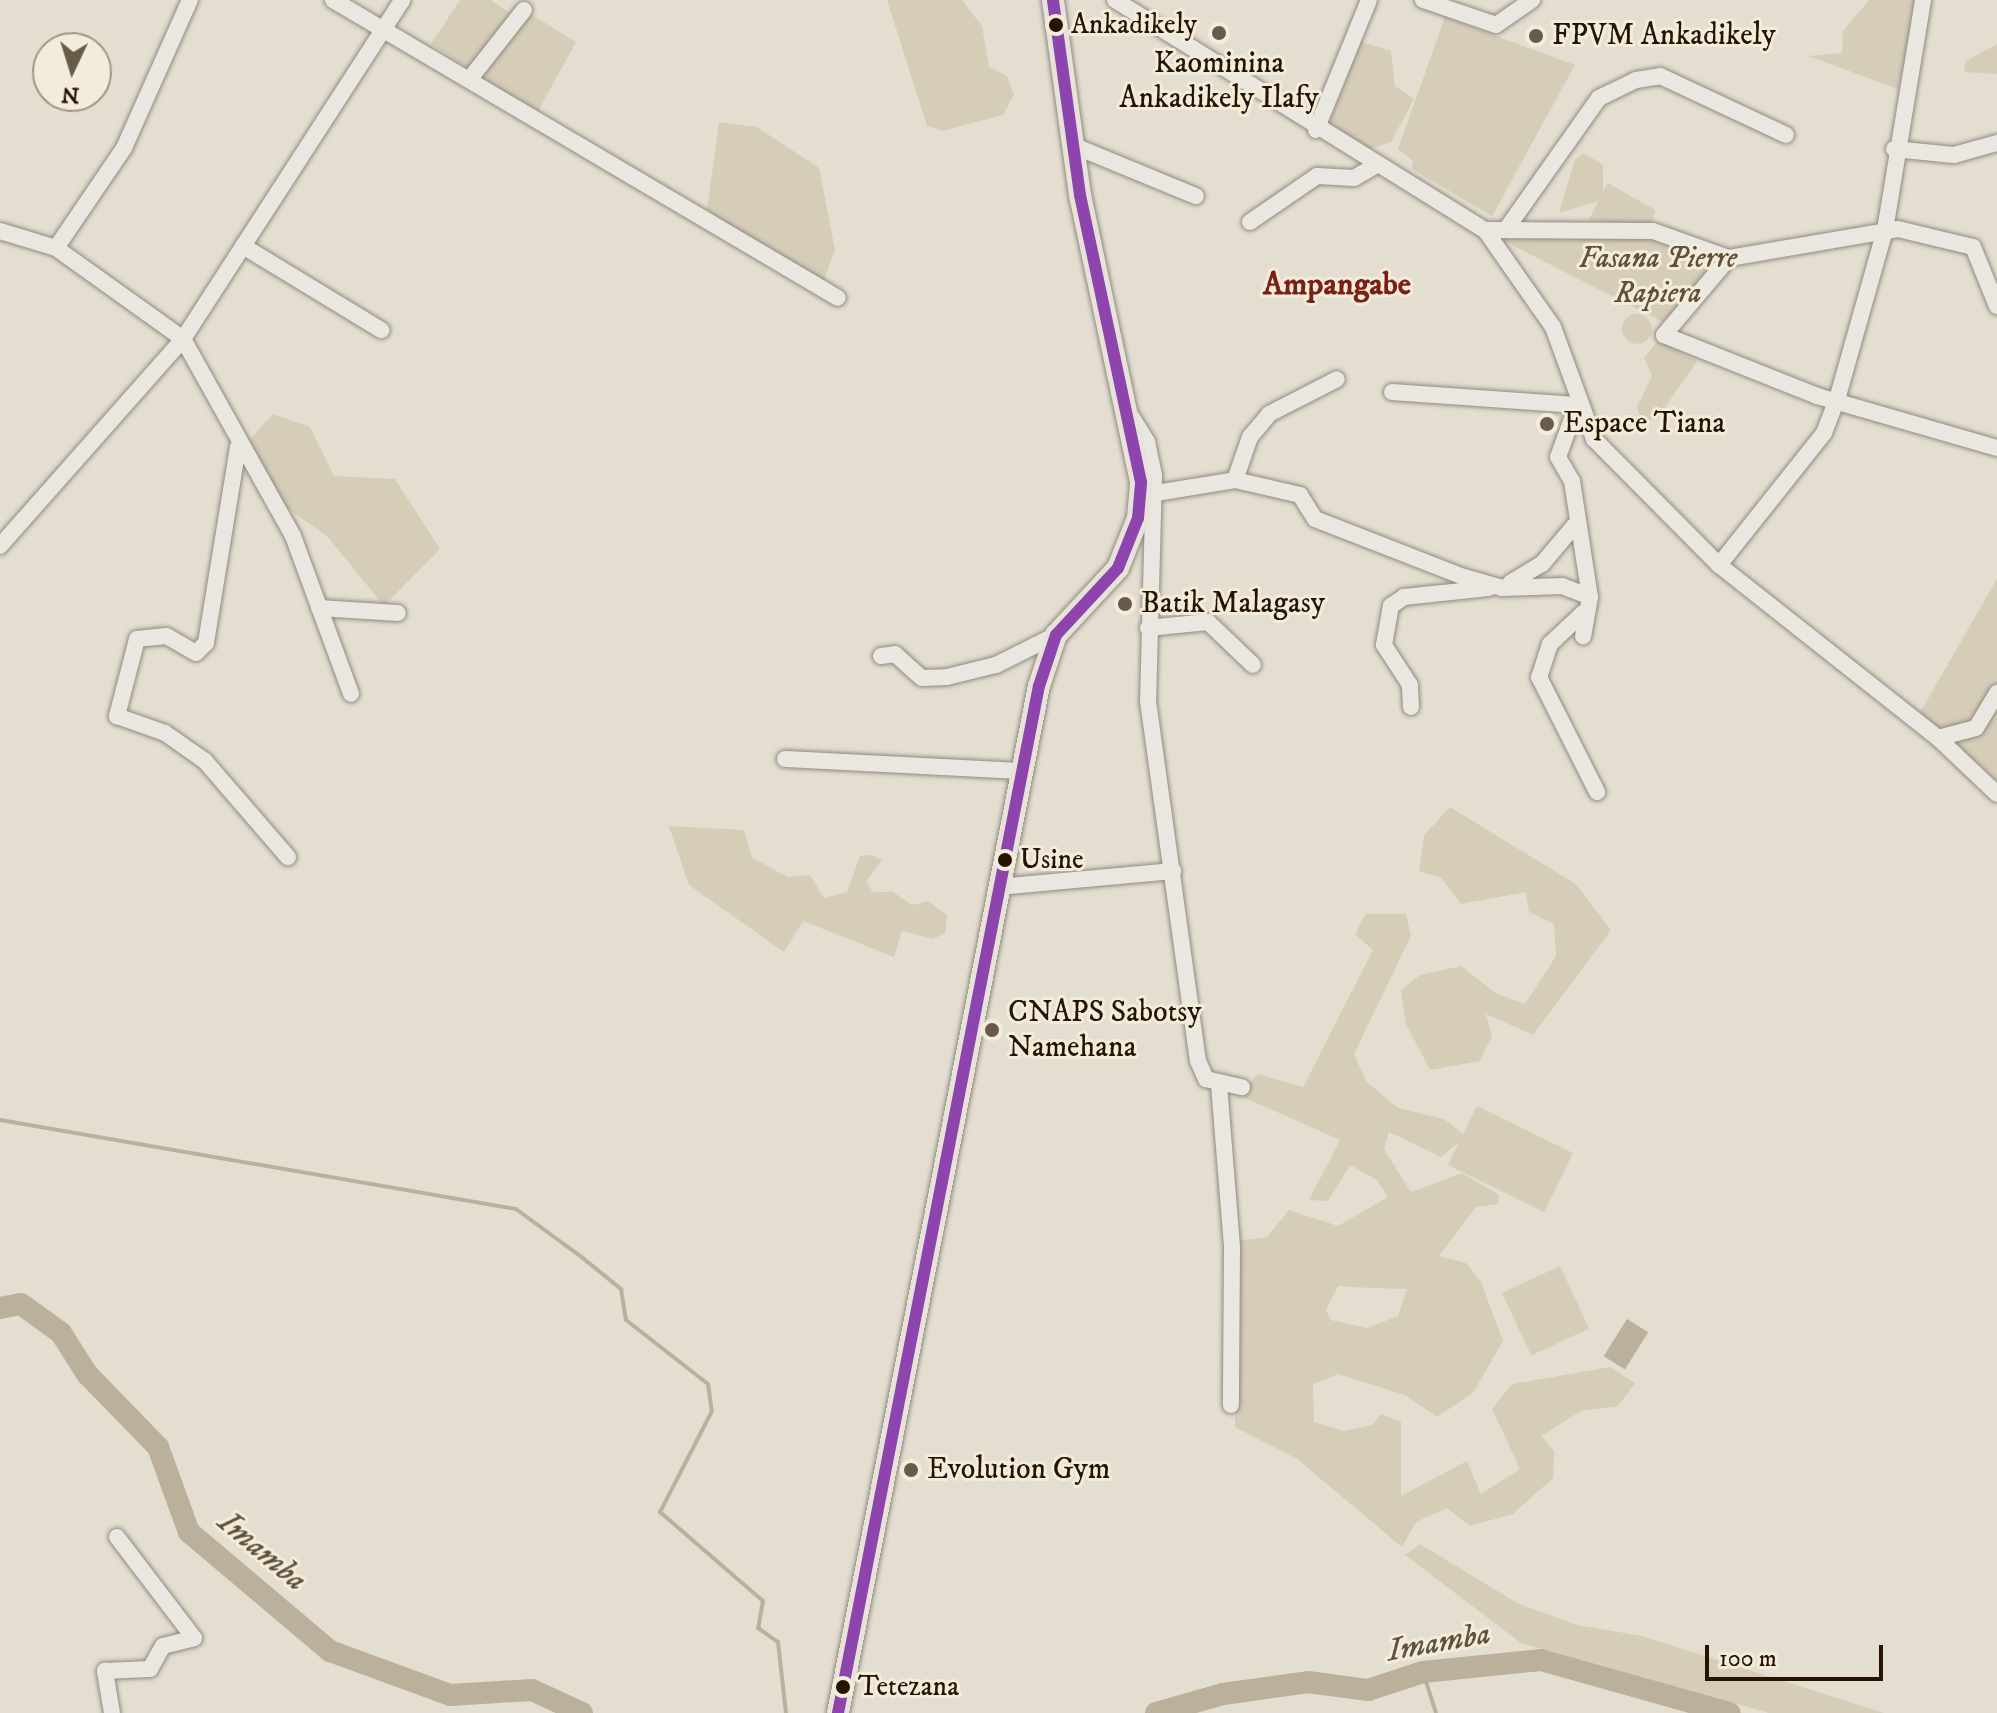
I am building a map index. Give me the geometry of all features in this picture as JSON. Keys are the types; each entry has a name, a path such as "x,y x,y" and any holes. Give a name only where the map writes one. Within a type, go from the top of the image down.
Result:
{"main road":[{"path":"838,1713 998,887 1022,771 1056,635 1118,568 1138,518 1141,482 1072,145 1053,0"}],"street":[{"path":"56,248 124,148 190,0"},
{"path":"333,0 472,76 546,130 683,202 838,298"},
{"path":"0,546 183,339 402,0"},
{"path":"1115,0 1373,167 1485,230 1553,327 1577,405 1594,439 1719,565 1938,738 1997,794"},
{"path":"1316,130 1369,0"},
{"path":"1423,0 1496,25 1532,0"},
{"path":"1719,565 1824,433 1838,396 1885,230 1894,149 1923,0"},
{"path":"472,76 524,10"},
{"path":"1507,228 1599,98 1636,80 1660,76 1786,135"},
{"path":"1894,149 1954,155 1997,143"},
{"path":"1072,145 1196,196"},
{"path":"1250,222 1308,180 1354,178 1373,167"},
{"path":"1485,230 1653,231 1729,258 1885,230 1973,247 1997,306"},
{"path":"0,231 56,248 183,339 238,447 293,536 351,694"},
{"path":"243,246 381,330"},
{"path":"1729,258 1664,335 1817,396 1838,396 1997,448"},
{"path":"1235,480 1250,437 1269,414 1337,379"},
{"path":"1392,392 1577,405"},
{"path":"1122,401 1147,442 1156,493 1148,628 1148,701 1198,1061 1206,1079 1219,1085 1242,1087"},
{"path":"1577,405 1558,457 1572,481 1574,526 1587,605 1583,636"},
{"path":"238,447 206,643 196,653 166,636 137,639 117,716 165,733 205,761 288,857"},
{"path":"1156,493 1235,480 1300,495 1315,519 1502,588"},
{"path":"1502,588 1542,564 1574,526"},
{"path":"1411,707 1410,685 1384,645 1391,606 1404,597 1535,583 1587,605"},
{"path":"1587,605 1550,644 1539,677 1597,792"},
{"path":"319,608 398,613"},
{"path":"1148,628 1208,622 1253,665"},
{"path":"881,656 895,654 922,678 947,677 996,665 1056,635"},
{"path":"1938,738 1976,728 1997,693"},
{"path":"785,759 1022,771"},
{"path":"998,887 1173,871"},
{"path":"1219,1085 1232,1248 1231,1405"},
{"path":"112,1713 105,1671 150,1669 163,1646 194,1638 117,1537"}],"green space":[{"path":"460,0 491,0 521,21 529,13 576,42 537,113 431,44"},
{"path":"887,0 962,0 982,26 989,67 1007,76 1014,95 1003,115 942,131 927,126"},
{"path":"1869,0 1918,0 1898,89 1808,56 1842,53 1843,31"},
{"path":"1445,17 1575,65 1492,216 1412,169 1413,161 1398,149"},
{"path":"1361,42 1391,51 1395,86 1414,99 1391,142 1367,150 1327,128"},
{"path":"1997,44 1997,74 1964,72 1966,61"},
{"path":"719,122 757,127 819,168 835,250 821,288 707,210"},
{"path":"1584,153 1603,165 1603,192 1608,183 1655,210 1651,226 1589,220 1598,201 1559,213 1575,159"},
{"name":"Fasana Pierre Rapiera","path":"1555,231 1672,241 1712,276 1663,322 1500,239"},
{"path":"1637,314 1648,318 1652,329 1648,340 1637,344 1626,340 1622,329 1626,318"},
{"path":"1658,340 1697,361 1657,419 1640,422 1637,407 1652,376 1644,358"},
{"path":"273,414 310,427 334,476 395,479 440,549 384,606 327,536 283,505 242,448"},
{"path":"1997,579 1997,781 1918,716"},
{"path":"1450,807 1576,884 1611,930 1533,1035 1486,1014 1492,1036 1480,1061 1430,1070 1406,1024 1401,990 1420,975 1461,966 1497,994 1525,1004 1556,956 1554,924 1529,912 1526,892 1461,904 1441,878 1419,871 1424,835"},
{"path":"669,826 744,830 752,858 788,877 810,875 824,898 847,892 860,856 872,855 882,860 866,882 873,892 893,892 912,905 928,901 947,915 945,934 932,939 902,931 894,957 803,921 784,952 689,885"},
{"path":"1366,914 1406,914 1411,936 1354,1054 1366,1081 1398,1108 1444,1119 1463,1134 1477,1106 1573,1153 1544,1212 1448,1165 1459,1142 1441,1157 1389,1132 1384,1149 1411,1192 1462,1173 1499,1195 1498,1204 1476,1207 1439,1256 1466,1263 1481,1282 1503,1341 1473,1393 1437,1417 1405,1395 1338,1374 1313,1384 1314,1422 1344,1431 1372,1425 1381,1414 1401,1422 1401,1496 1467,1461 1481,1494 1520,1469 1492,1409 1512,1384 1610,1367 1635,1383 1618,1406 1581,1411 1541,1436 1554,1451 1553,1478 1513,1514 1470,1526 1447,1508 1416,1522 1402,1547 1297,1459 1235,1427 1236,1241 1267,1237 1289,1210 1338,1226 1388,1197 1377,1180 1350,1165 1328,1201 1309,1200 1340,1140 1238,1095 1258,1074 1303,1087 1373,950 1355,934","holes":["1338,1286 1407,1289 1398,1316 1367,1328 1331,1320 1326,1310"]},
{"path":"1560,1266 1589,1329 1531,1356 1502,1293"},
{"path":"1420,1544 1517,1603 1577,1625 1642,1636 1884,1713 1769,1713 1521,1643 1405,1555"}],"shaded area":[{"path":"1627,1319 1648,1332 1625,1370 1604,1356"}],"waterway":[{"path":"0,1120 516,1209 584,1259 621,1289 626,1320 708,1384 712,1411 660,1512 763,1601 758,1628 778,1642 786,1713"},
{"name":"Imamba","path":"0,1308 21,1304 61,1333 87,1374 158,1447 189,1532 330,1651 450,1695 532,1690 582,1713"},
{"name":"Imamba","path":"1156,1713 1223,1694 1308,1682 1368,1690 1423,1672 1541,1660 1730,1713"},
{"path":"1423,1672 1436,1713"}],"transit line":[{"path":"838,1713 1039,686 1056,635 1118,568 1138,518 1141,482 1080,195 1053,0"}],"place":[{"name":"Ankadikely","path":"1056,25"},
{"name":"Kaominina Ankadikely Ilafy","path":"1219,33"},
{"name":"FPVM Ankadikely","path":"1536,36"},
{"name":"Espace Tiana","path":"1547,424"},
{"name":"Batik Malagasy","path":"1125,604"},
{"name":"Usine","path":"1005,860"},
{"name":"CNAPS Sabotsy Namehana","path":"992,1030"},
{"name":"Evolution Gym","path":"911,1470"},
{"name":"Tetezana","path":"843,1687"}],"district":[{"name":"Ampangabe","path":"1337,285"}]}
